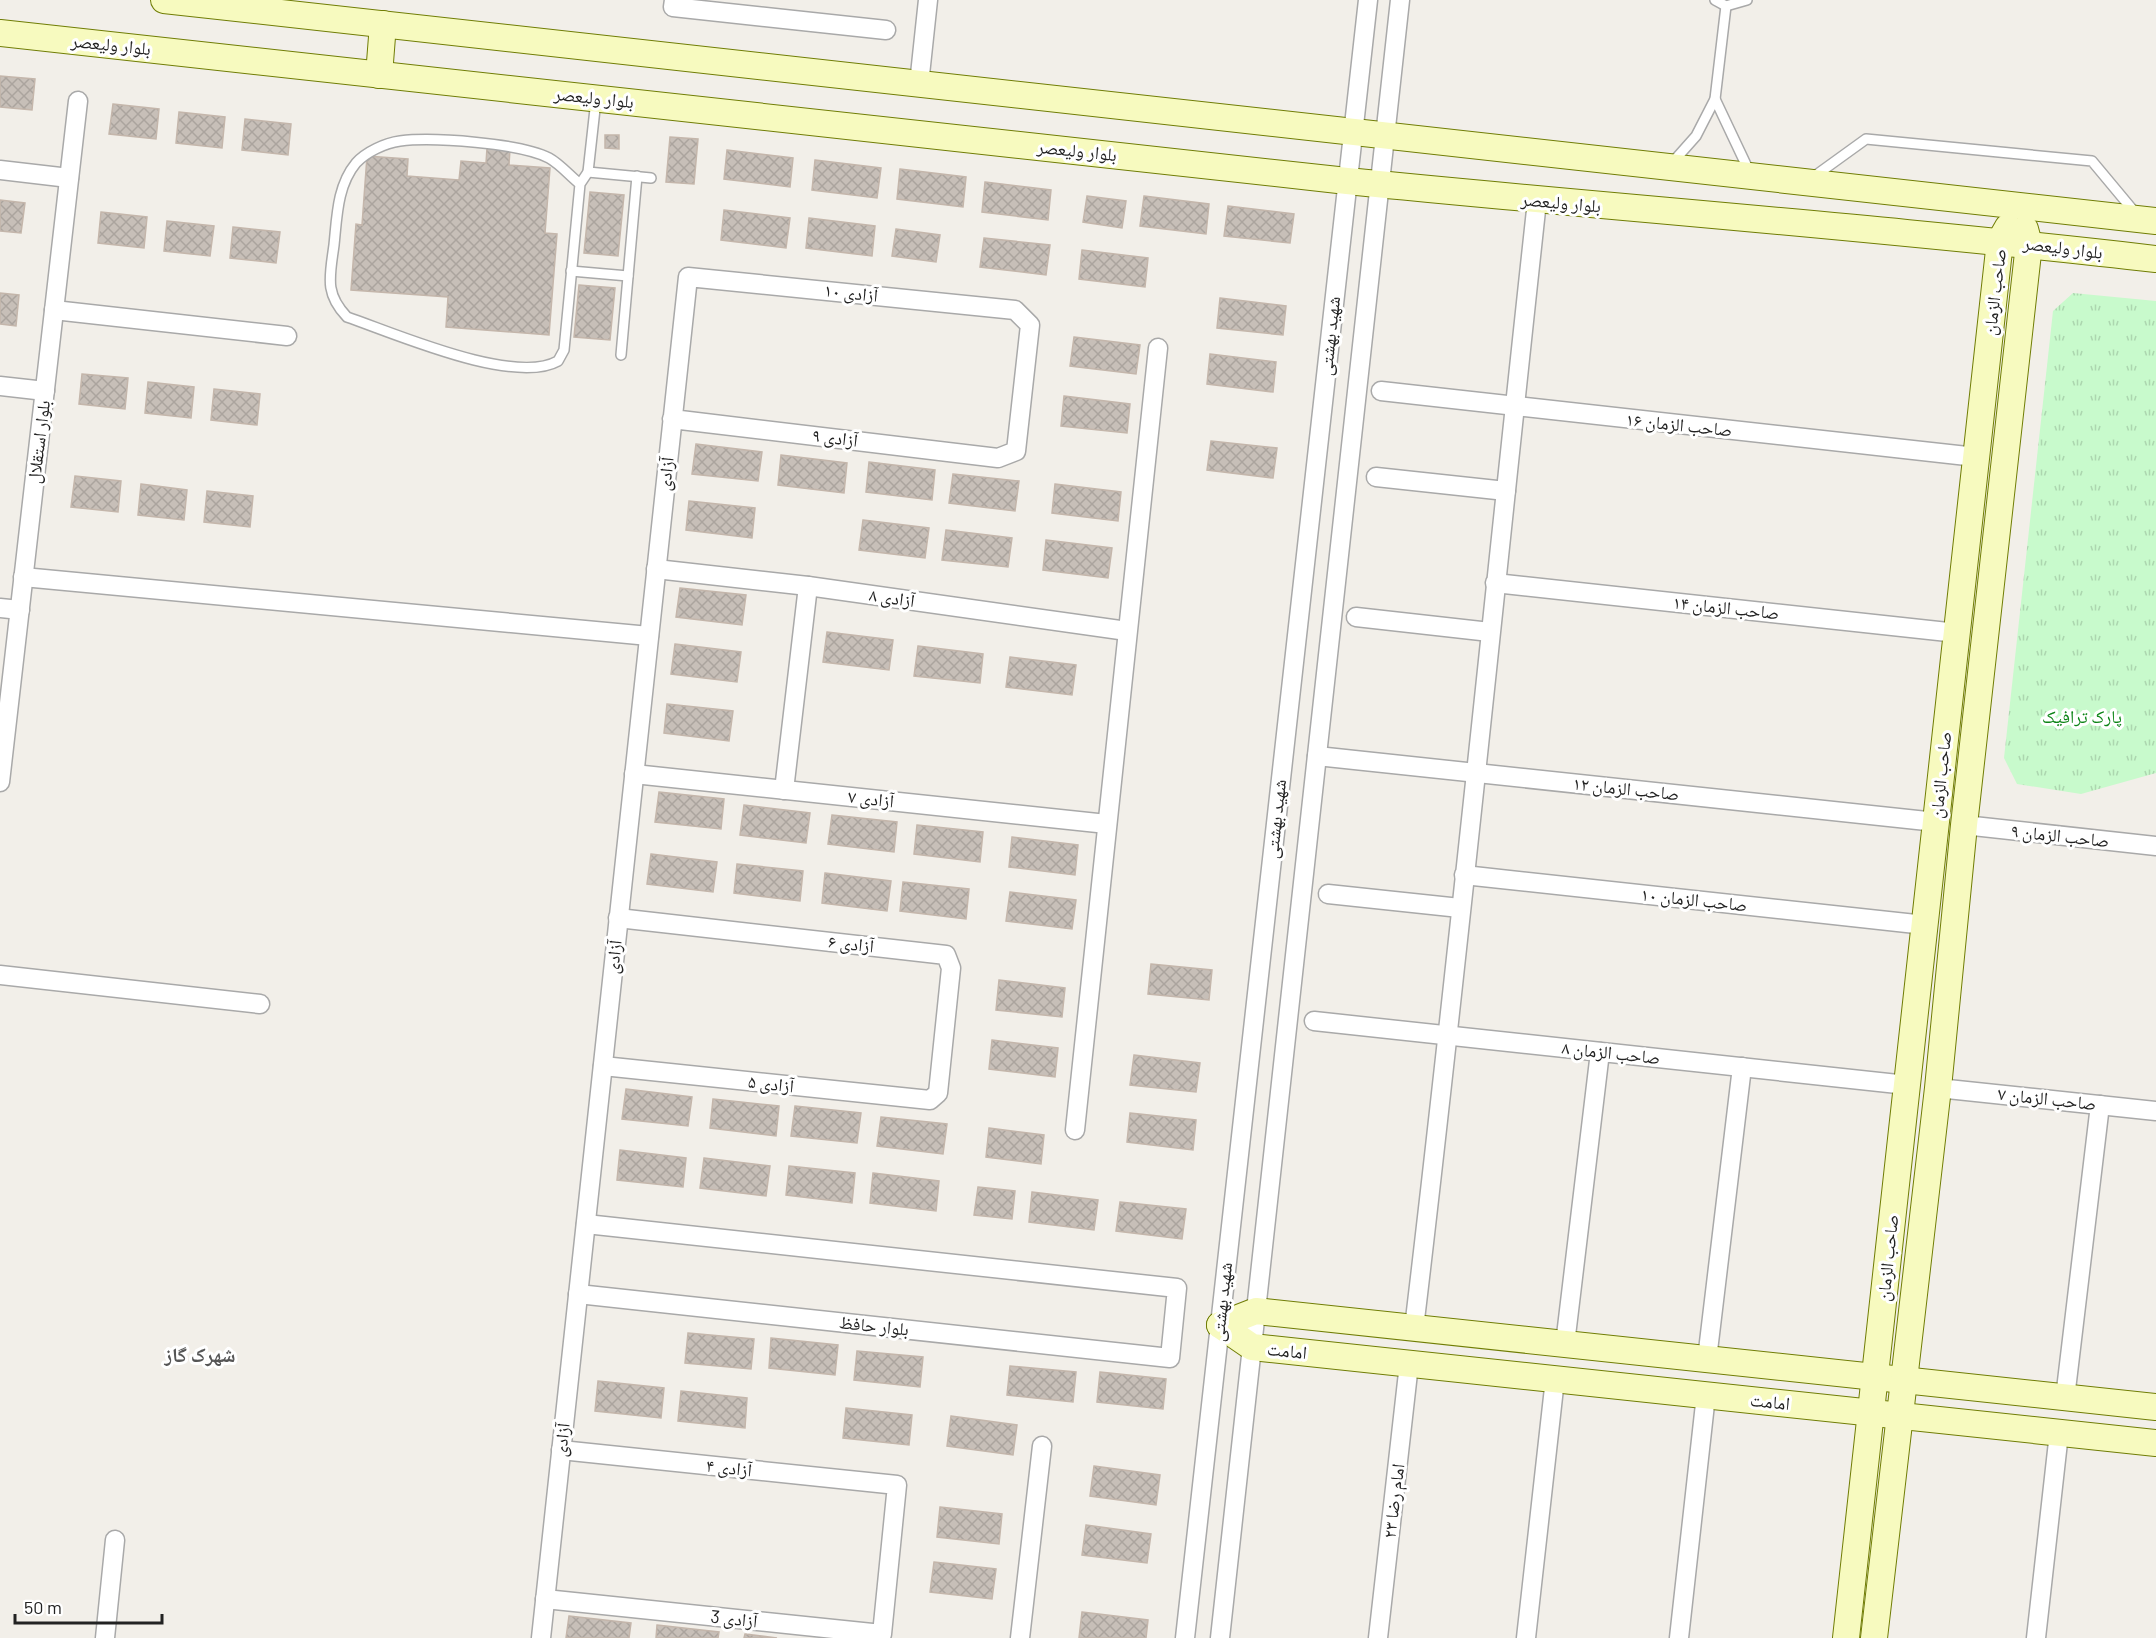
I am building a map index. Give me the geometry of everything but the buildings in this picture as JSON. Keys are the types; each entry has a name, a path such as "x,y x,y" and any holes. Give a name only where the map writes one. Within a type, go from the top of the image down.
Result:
{"street":[{"name":"بلوار ولیعصر","path":"164,0 2148,220"},
{"path":"674,0 673,7 886,30"},
{"path":"919,84 928,0"},
{"name":"شهید بهشتی","path":"1185,1638 1368,0"},
{"name":"شهید بهشتی","path":"1220,1638 1400,0"},
{"path":"379,75 383,24"},
{"name":"بلوار ولیعصر","path":"0,33 1537,201 2000,241 2156,259"},
{"name":"بلوار استقلال","path":"0,782 78,101"},
{"path":"0,170 69,178"},
{"path":"1414,1328 1449,1035 1460,908 1537,201"},
{"name":"صاحب الزمان","path":"1846,1638 2000,241 2019,206"},
{"name":"صاحب الزمان","path":"1874,1638 1938,1088 1964,825 2030,244 2019,206"},
{"name":"آزادی ۱۰","path":"688,276 1015,310 1030,325 1016,451 999,458"},
{"name":"آزادی","path":"541,1638 688,276"},
{"path":"54,310 287,336"},
{"path":"1075,1130 1158,348"},
{"path":"0,386 45,391"},
{"name":"صاحب الزمان ۱۶","path":"1381,391 1515,408 1976,457"},
{"name":"آزادی ۹","path":"672,419 999,458"},
{"path":"1376,477 1506,491"},
{"name":"آزادی ۸","path":"656,569 808,586 1127,631"},
{"path":"23,577 649,636"},
{"name":"صاحب الزمان ۱۴","path":"1495,583 1957,633"},
{"path":"784,790 808,586"},
{"path":"0,608 20,610"},
{"path":"1356,617 1490,632"},
{"name":"صاحب الزمان ۱۲","path":"1317,756 1936,822"},
{"name":"آزادی ۷","path":"634,774 1107,824"},
{"path":"1936,822 1964,825"},
{"name":"صاحب الزمان ۹","path":"1964,825 2156,846"},
{"name":"صاحب الزمان ۱۰","path":"1464,875 1925,925"},
{"path":"1328,894 1460,908"},
{"name":"آزادی ۶","path":"618,918 946,955 951,968 938,1093"},
{"path":"0,975 260,1004"},
{"name":"صاحب الزمان ۸","path":"1314,1021 1907,1084"},
{"path":"1565,1344 1600,1052"},
{"name":"آزادی ۵","path":"603,1066 930,1100 938,1093"},
{"path":"1707,1359 1742,1067"},
{"path":"1907,1084 1938,1088"},
{"name":"صاحب الزمان ۷","path":"1938,1088 2156,1111"},
{"path":"2065,1398 2100,1105"},
{"name":"بلوار حافظ","path":"578,1294 1170,1358 1177,1287 586,1224"},
{"name":"امامت","path":"1220,1325 1256,1311 2156,1407"},
{"name":"امامت","path":"1220,1325 1252,1347 2156,1443"},
{"name":"امام رضا ۲۳","path":"1378,1638 1409,1364"},
{"path":"1526,1638 1555,1379"},
{"path":"1679,1638 1706,1395"},
{"path":"2036,1638 2059,1433"},
{"path":"1020,1638 1042,1446"},
{"name":"آزادی ۴","path":"561,1450 897,1485"},
{"name":"آزادی 3","path":"545,1599 882,1634 897,1485"},
{"path":"105,1638 115,1540"},
{"path":"1220,1638 1227,1638"}],"lane":[{"path":"1715,0 1726,6 1747,0"},
{"path":"1670,167 1696,136 1715,99 1726,6"},
{"path":"580,184 550,159 524,149 425,140 398,141 373,150 356,163 340,194 330,278 331,294 336,306 347,317 449,353 520,369 536,369 558,361 564,350 580,184 588,172 597,98"},
{"path":"1715,99 1751,176"},
{"path":"1806,182 1866,139 2092,161 2148,220"},
{"path":"588,172 651,178"},
{"path":"621,355 638,177"},
{"path":"571,271 628,276"}],"green space":[{"name":"پارک ترافیک","path":"2073,293 2156,301 2156,773 2081,794 2017,784 2004,758 2053,311"}],"district":[{"name":"شهرک گاز","path":"200,1355"}]}
